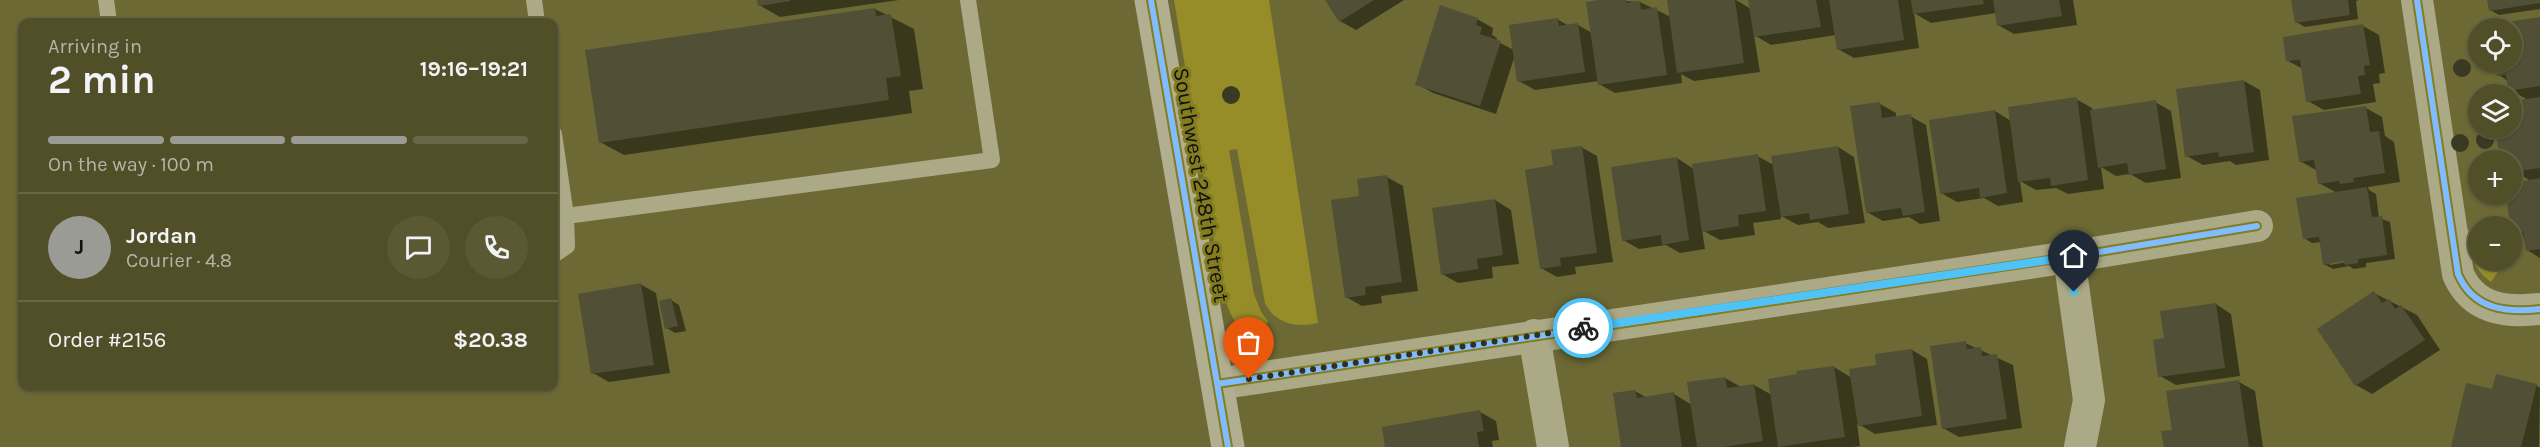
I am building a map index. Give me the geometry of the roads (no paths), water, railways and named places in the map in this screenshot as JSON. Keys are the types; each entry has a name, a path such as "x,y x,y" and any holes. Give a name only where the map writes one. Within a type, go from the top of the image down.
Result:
{"street":[{"name":"Southwest 248th Street","path":"1151,0 1228,447"},
{"path":"2417,0 2457,268 2463,285 2471,296 2491,306 2520,310 2540,309"},
{"path":"1217,384 2069,257 2257,226"},
{"path":"2069,257 2088,400 2088,413 2080,447"},
{"path":"1534,335 1553,447"}],"lane":[{"path":"106,0 108,18"},
{"path":"534,0 536,18"},
{"path":"566,216 992,160 968,0"},
{"path":"558,161 566,216 567,246 558,252"}]}
